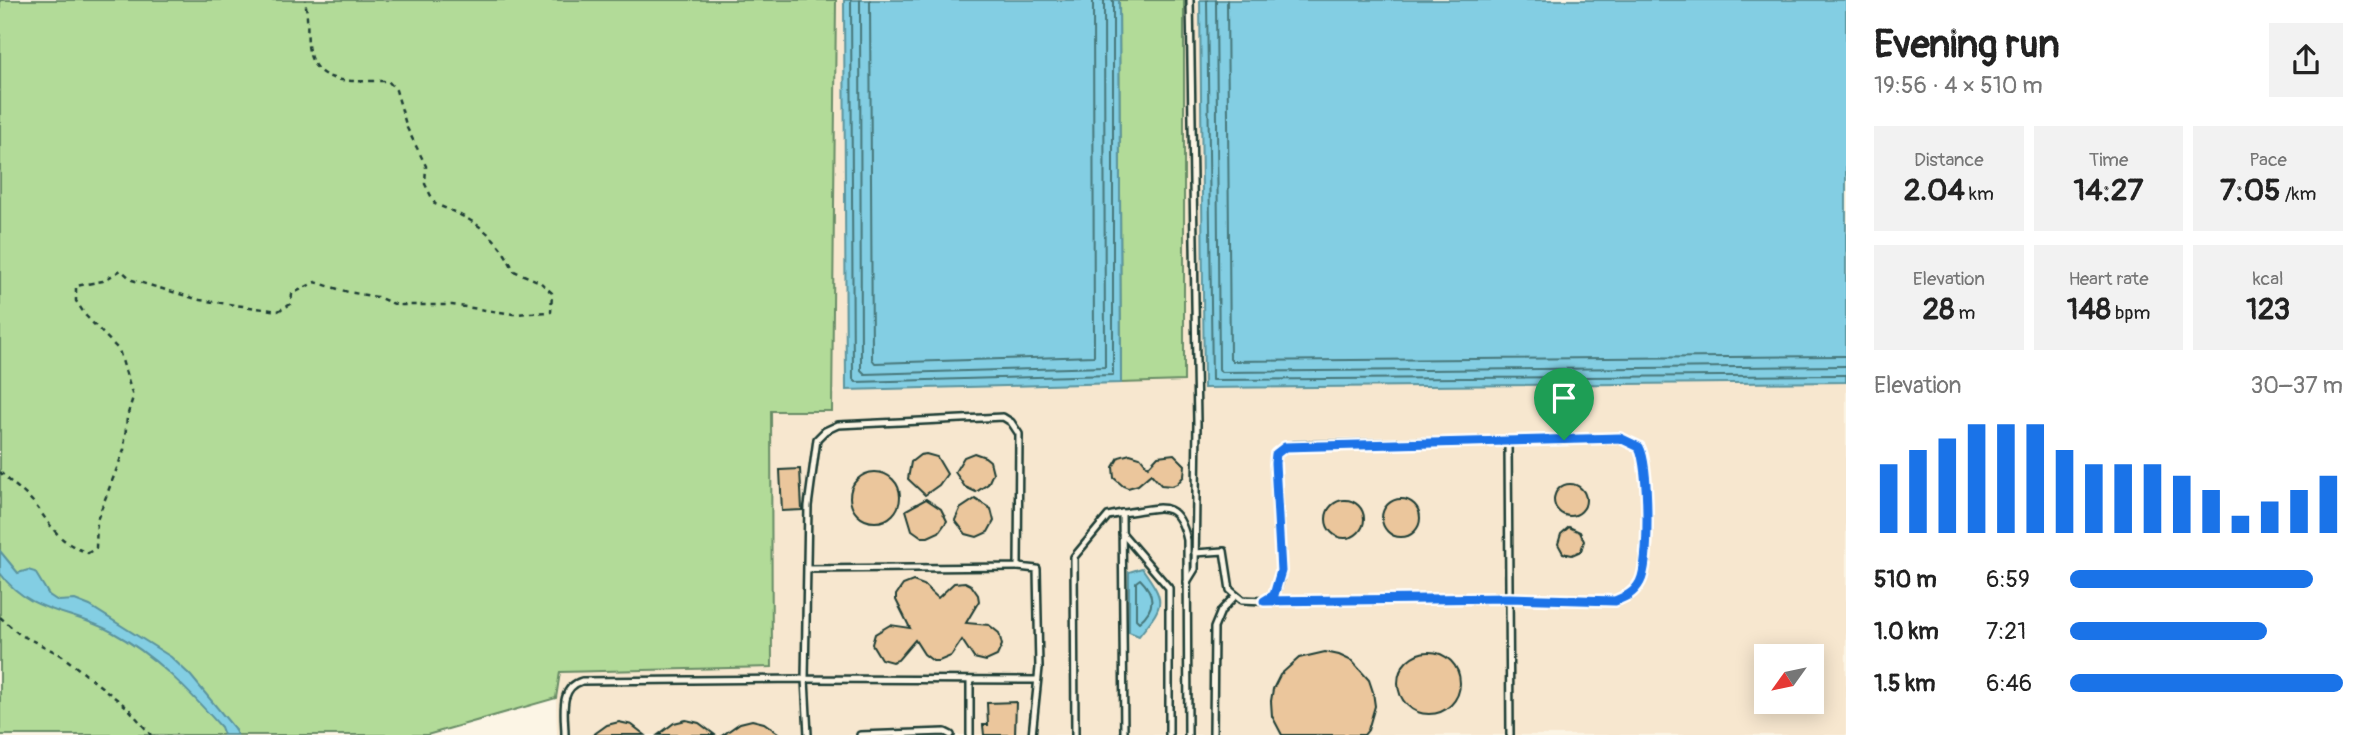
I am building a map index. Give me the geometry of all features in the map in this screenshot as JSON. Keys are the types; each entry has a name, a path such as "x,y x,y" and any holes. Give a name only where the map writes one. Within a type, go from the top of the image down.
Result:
{"lane":[{"path":"1187,582 1195,569 1197,423 1191,0"},
{"path":"808,735 805,679 808,506 817,439 825,431 838,425 1003,417 1011,422 1019,434 1018,567"},
{"path":"1195,553 1224,551 1228,583 1235,596 1242,600 1264,601 1509,598 1615,601 1631,595 1641,581 1646,566 1643,454 1631,441 1620,438 1294,445 1280,450 1275,463 1281,571 1274,595 1264,601"},
{"path":"1508,441 1510,735"},
{"path":"1075,735 1074,557 1108,516 1162,508 1179,515 1186,540 1188,735"},
{"path":"1122,513 1124,735"},
{"path":"1122,533 1169,588 1169,735"},
{"path":"807,569 1037,569 1038,680 1032,735"},
{"path":"1213,735 1214,628 1221,611 1235,596"},
{"path":"970,680 970,735"},
{"path":"565,735 564,700 567,690 582,681 1038,680"},
{"path":"860,735 945,732 951,735"}],"path":[{"path":"0,472 32,501 48,525 69,546 88,553 96,548 97,520 124,450 127,417 133,397 119,351 86,316 76,302 75,291 76,286 103,281 121,270 132,280 200,300 278,311 291,304 292,294 315,282 348,292 377,296 397,305 452,305 513,314 551,312 552,293 540,282 514,271 507,256 484,228 435,204 425,184 426,166 407,128 396,90 388,81 335,79 324,77 317,69 308,47 305,0"},
{"path":"0,617 19,634 61,655 128,708 151,735"}],"shaded area":[{"path":"836,0 1119,0 1122,383 1184,380 1184,0 1846,0 1846,735 557,735 556,698 560,672 772,667 771,410 832,410"}],"green space":[{"path":"0,0 836,0 832,411 771,411 772,667 560,672 556,698 427,735 0,735"},
{"path":"1119,0 1184,0 1184,381 1121,383"}],"water":[{"path":"844,0 1119,0 1121,383 846,390"},
{"path":"1200,0 1846,0 1846,382 1204,388"},
{"path":"0,551 18,573 28,570 35,572 49,595 58,601 75,600 90,606 171,657 191,676 237,735 224,735 221,727 184,687 128,641 97,625 38,604 11,586 0,573"},
{"path":"1142,568 1156,589 1159,603 1154,617 1139,636 1129,632 1129,572"}],"building":[{"path":"974,453 990,461 993,473 988,484 976,492 965,487 955,472 964,457"},
{"path":"926,454 937,457 947,474 939,485 925,495 908,479 911,462"},
{"path":"1130,454 1140,457 1148,467 1158,456 1174,454 1185,465 1184,476 1172,486 1161,485 1151,474 1138,485 1128,488 1123,486 1114,478 1113,467 1119,457"},
{"path":"800,469 802,510 782,511 780,470"},
{"path":"875,472 892,480 900,497 892,514 875,522 858,514 850,497 858,480"},
{"path":"1570,484 1581,489 1586,500 1581,511 1570,516 1559,511 1554,500 1559,489"},
{"path":"926,499 941,509 947,521 939,532 922,537 912,530 906,510"},
{"path":"975,499 991,509 994,521 988,532 977,537 966,534 955,520 960,509"},
{"path":"1401,499 1414,505 1420,518 1414,531 1401,537 1388,531 1382,518 1388,505"},
{"path":"1345,500 1358,506 1364,519 1358,532 1345,538 1332,532 1326,519 1332,506"},
{"path":"1569,527 1580,532 1584,541 1581,551 1572,555 1563,553 1558,544 1561,534"},
{"path":"913,581 924,585 938,598 954,583 965,582 971,585 979,601 966,623 989,625 999,633 1002,645 997,656 986,661 974,658 962,640 951,656 933,661 924,654 915,640 898,660 892,662 881,659 872,644 875,634 890,625 910,628 896,595 903,585"},
{"path":"1325,652 1352,661 1369,680 1375,706 1368,730 1364,735 1282,735 1272,716 1271,701 1280,675 1299,658"},
{"path":"1423,652 1435,652 1451,661 1458,671 1458,695 1451,705 1435,714 1423,714 1412,709 1403,700 1398,689 1398,677 1403,666 1412,657"},
{"path":"1016,702 1015,735 984,735 983,725 988,725 987,703"},
{"path":"686,720 699,723 715,735 658,735 674,723"},
{"path":"752,720 764,723 781,735 723,735 740,723"},
{"path":"619,722 632,725 645,735 593,735 607,725"}],"route":[{"path":"1620,438 1631,441 1643,454 1646,467 1646,566 1641,581 1631,595 1615,601 1509,598 1264,601 1274,595 1281,571 1275,463 1276,454 1285,447 1564,440 1620,438"}]}
